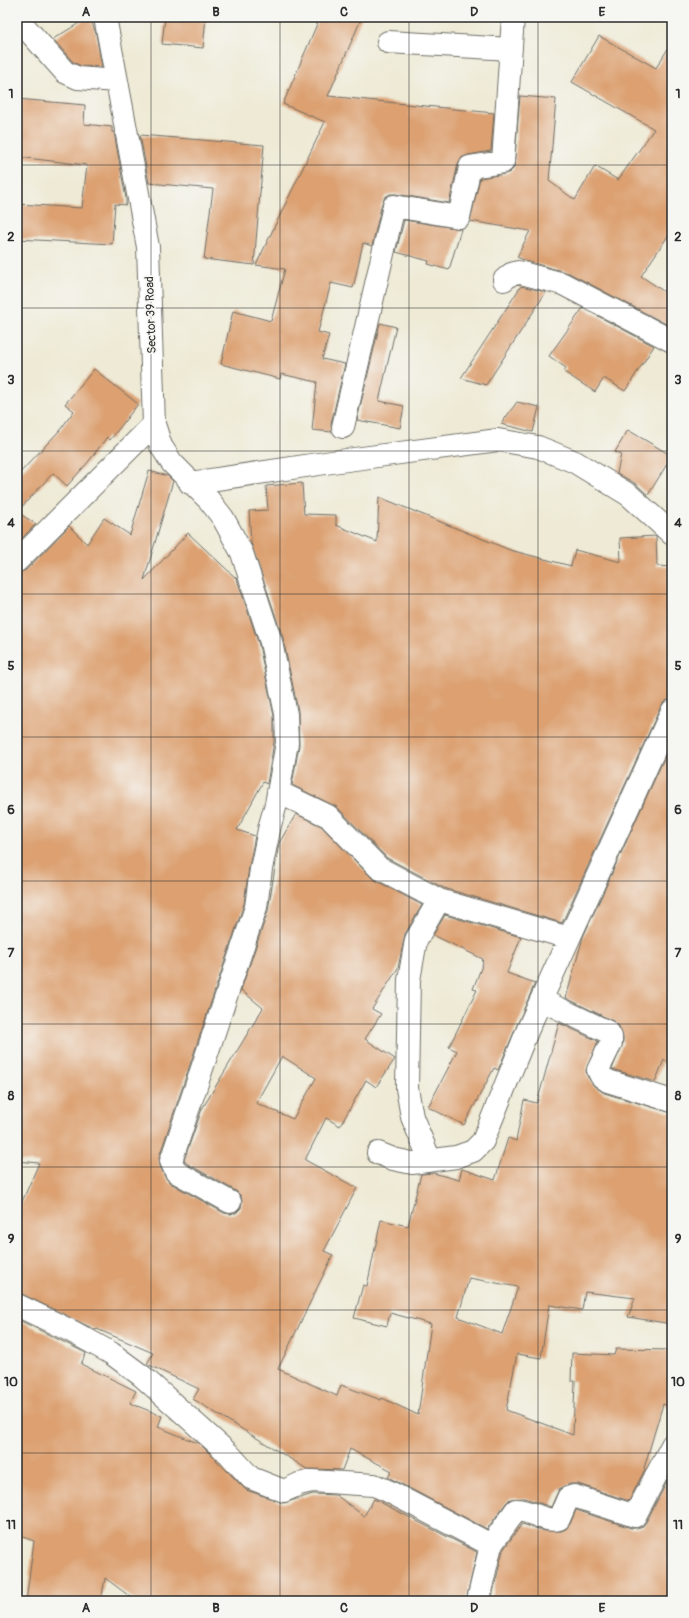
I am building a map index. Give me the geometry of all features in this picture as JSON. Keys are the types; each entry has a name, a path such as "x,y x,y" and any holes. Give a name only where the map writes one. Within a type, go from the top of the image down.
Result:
{"street":[{"name":"Sector 39 Road","path":"105,17 148,247 154,424 161,446 172,463 190,483 209,500 223,518 242,553 271,642 286,714 287,743 261,869 256,907 171,1161 176,1172 230,1202"},
{"path":"343,427 394,206 459,217 470,167 503,162 513,17"},
{"path":"17,18 65,72 78,78 116,81"},
{"path":"388,42 511,49"},
{"path":"504,280 511,274 518,272 563,284 672,341"},
{"path":"17,561 154,424"},
{"path":"190,483 498,440 538,447 575,462 629,495 672,534"},
{"path":"378,1153 393,1159 412,1163 456,1157 473,1151 483,1141 541,1000 672,711"},
{"path":"278,792 328,816 379,868 439,900 569,938"},
{"path":"430,1160 412,1117 407,1088 409,980 416,940 439,900"},
{"path":"541,1000 608,1032 611,1037 611,1043 598,1070 601,1076 608,1081 672,1101"},
{"path":"17,1305 73,1332 111,1353 136,1372 229,1454 251,1478 284,1491 299,1484 312,1481 374,1485 490,1545"},
{"path":"480,1601 478,1600 490,1545 516,1510 523,1510 553,1521 559,1519 568,1498 574,1496 635,1516 672,1445"}],"building":[{"path":"89,17 96,34 102,67 81,66 73,62 53,39"},
{"path":"165,17 206,17 203,48 162,44"},
{"path":"320,17 362,17 328,96 494,113 491,151 468,155 461,158 458,164 449,203 396,194 390,194 385,197 382,203 372,246 363,243 353,288 331,283 318,332 329,335 322,359 345,364 331,424 332,432 312,430 317,382 281,374 280,379 221,364 233,311 271,321 285,269 256,265 325,122 283,104"},
{"path":"599,36 656,68 672,42 672,230 641,276 672,297 672,319 668,325 569,273 517,257 530,231 470,221 480,178 505,174 514,168 520,96 556,99 549,181 575,200 595,166 618,180 654,129 572,82"},
{"path":"17,99 85,105 84,124 112,127 126,205 115,204 112,244 17,239 17,204 82,208 87,165 17,157"},
{"path":"140,135 264,145 254,265 204,259 213,189 149,183"},
{"path":"404,220 461,229 449,270 428,264 429,261 396,252"},
{"path":"521,286 546,292 486,385 461,378"},
{"path":"583,308 654,346 625,391 604,378 595,392 564,372 566,368 549,356"},
{"path":"380,323 396,327 379,401 404,406 400,428 357,420"},
{"path":"94,369 138,404 110,440 107,437 89,461 67,486 53,473 17,512 17,476 60,430 74,411 65,404"},
{"path":"517,402 539,407 533,432 501,424"},
{"path":"628,430 672,456 648,495 636,484 617,473 621,454 615,452"},
{"path":"149,471 168,476 173,481 144,580 188,533 237,579 259,645 274,716 274,742 267,784 263,782 237,830 255,836 244,904 159,1157 160,1166 165,1177 170,1183 224,1213 236,1213 241,1208 241,1196 236,1191 186,1163 184,1160 202,1109 263,1008 241,990 268,911 279,843 296,814 321,826 373,879 422,905 405,934 398,968 372,1009 381,1014 365,1039 395,1059 376,1087 366,1080 340,1126 326,1118 305,1160 357,1188 324,1251 333,1255 278,1369 337,1396 341,1385 381,1400 382,1398 418,1415 431,1324 390,1313 387,1326 354,1318 363,1285 367,1286 381,1220 408,1226 421,1174 433,1173 459,1180 462,1169 495,1180 508,1138 516,1141 524,1100 537,1103 559,1023 598,1041 586,1070 587,1076 594,1086 604,1093 672,1113 672,1324 628,1317 635,1298 585,1292 582,1310 549,1305 541,1358 517,1354 506,1410 573,1435 575,1381 571,1381 572,1353 614,1355 616,1349 672,1350 672,1407 663,1404 644,1468 645,1469 629,1501 578,1484 570,1484 559,1489 551,1507 525,1498 510,1499 487,1529 388,1477 392,1471 350,1449 342,1470 307,1469 193,1399 199,1389 147,1364 153,1353 97,1329 96,1330 22,1294 17,1293 17,1213 39,1163 17,1161 17,573 26,570 69,526 87,544 104,518 130,535","holes":["282,1056 316,1078 293,1119 256,1103","469,1278 518,1287 502,1334 458,1317"]},
{"path":"302,483 304,514 336,515 336,525 377,542 379,497 510,550 571,566 575,550 621,562 620,538 656,536 657,566 672,567 672,699 665,701 661,706 562,923 444,888 387,858 337,807 292,785 299,745 298,711 283,638 251,543 249,511 268,510 266,486"},
{"path":"17,512 36,524 17,543"},
{"path":"672,741 672,1064 664,1060 655,1082 612,1069 623,1043 623,1037 619,1026 613,1021 566,998 583,937"},
{"path":"445,915 521,937 507,973 535,983 498,1070 494,1068 464,1125 428,1107 457,1051 449,1047 477,990 473,989 483,963 483,959 433,935"},
{"path":"17,1319 86,1353 81,1364 136,1391 130,1403 162,1416 158,1427 200,1444 246,1490 284,1503 313,1494 336,1495 364,1516 374,1499 477,1552 466,1601 136,1601 105,1578 101,1601 26,1601 34,1541 17,1535"},
{"path":"669,1478 672,1479 672,1601 492,1601 503,1550 522,1524 545,1531 561,1531 566,1529 570,1524 576,1510 631,1528 637,1528 643,1526 646,1522"}]}
